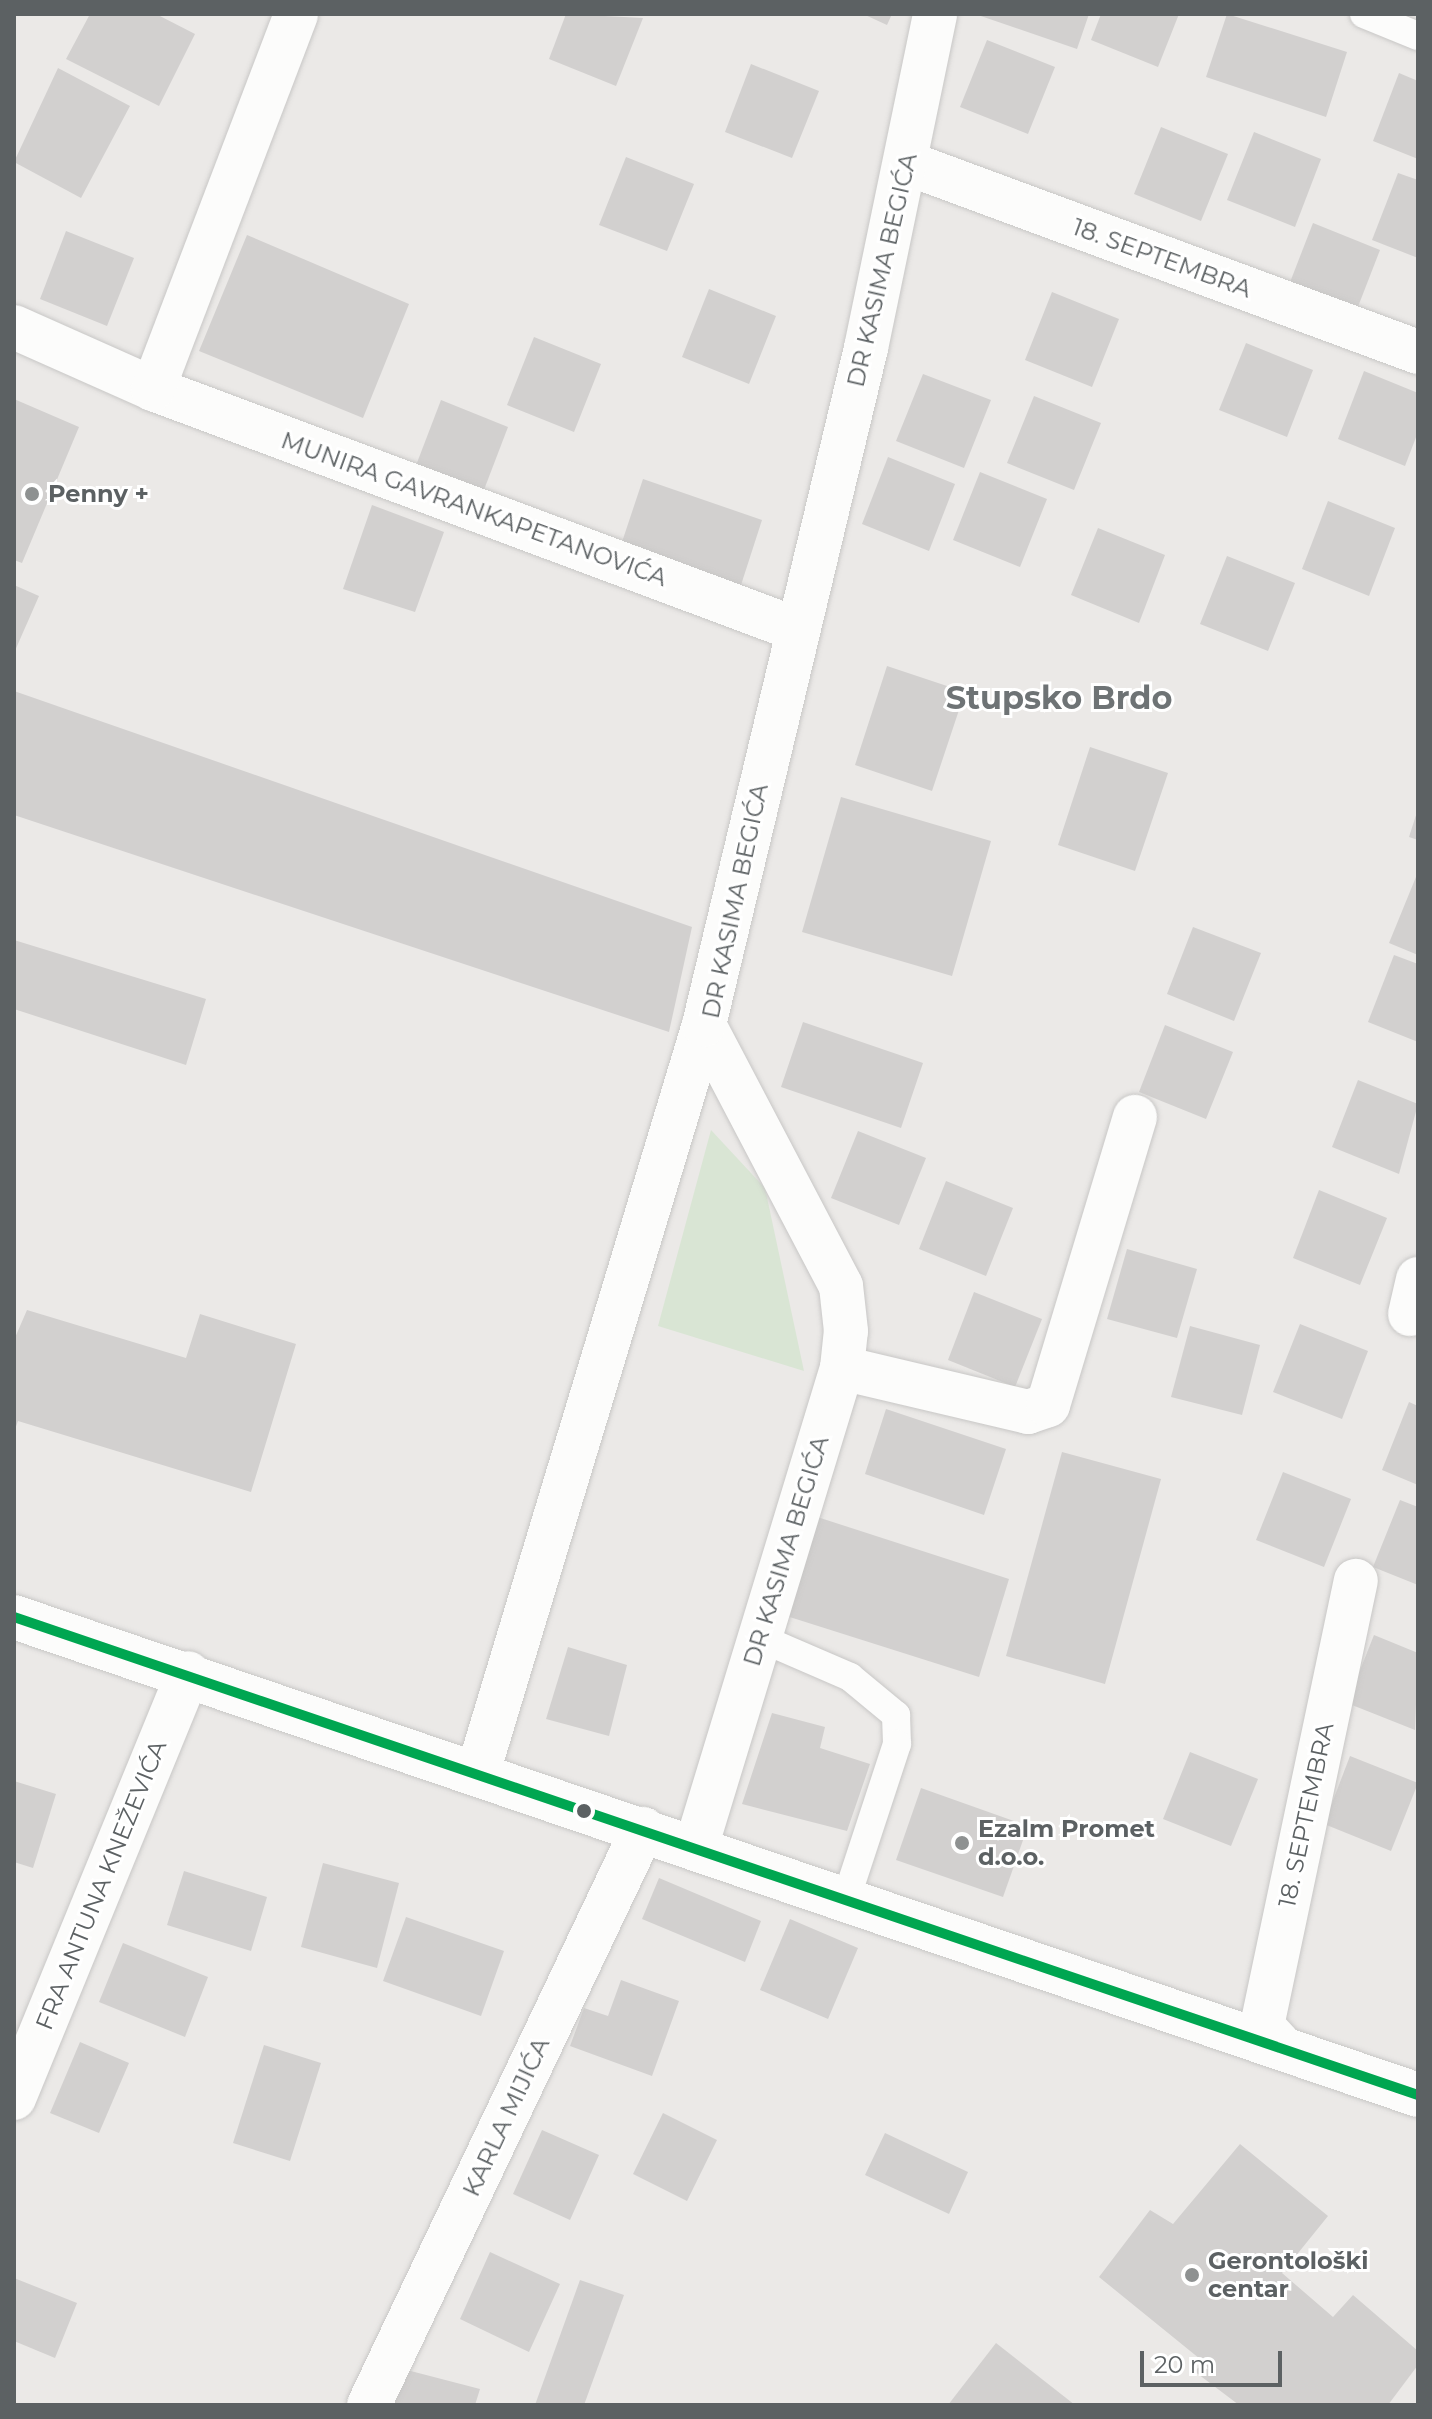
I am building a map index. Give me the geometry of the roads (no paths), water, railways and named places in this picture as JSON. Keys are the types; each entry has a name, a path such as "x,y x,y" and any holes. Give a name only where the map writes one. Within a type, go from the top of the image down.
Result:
{"street":[{"path":"153,389 296,14"},
{"name":"DR KASIMA BEGIĆA","path":"696,1847 842,1368 841,1286 704,1025 907,163 935,14"},
{"name":"18. SEPTEMBRA","path":"907,163 1418,352"},
{"name":"MUNIRA GAVRANKAPETANOVIĆA","path":"14,327 153,389 796,629"},
{"path":"478,1772 704,1025"},
{"path":"842,1368 1028,1412 1048,1405 1135,1117"},
{"name":"18. SEPTEMBRA","path":"1278,2043 1262,2026 1356,1581"},
{"path":"14,1617 847,1896 1278,2043 1418,2095"},
{"name":"FRA ANTUNA KNEŽEVIĆA","path":"14,2098 188,1673"},
{"name":"KARLA MIJIĆA","path":"369,2405 643,1829"}],"lane":[{"path":"1364,14 1418,36"},
{"path":"760,1638 850,1677 896,1715 897,1744 847,1896"}],"place":[{"name":"Penny +","path":"32,494"},
{"name":"Ezalm Promet d.o.o.","path":"962,1843"},
{"name":"Gerontološki centar","path":"1192,2275"}],"district":[{"name":"Stupsko Brdo","path":"1059,698"}]}
